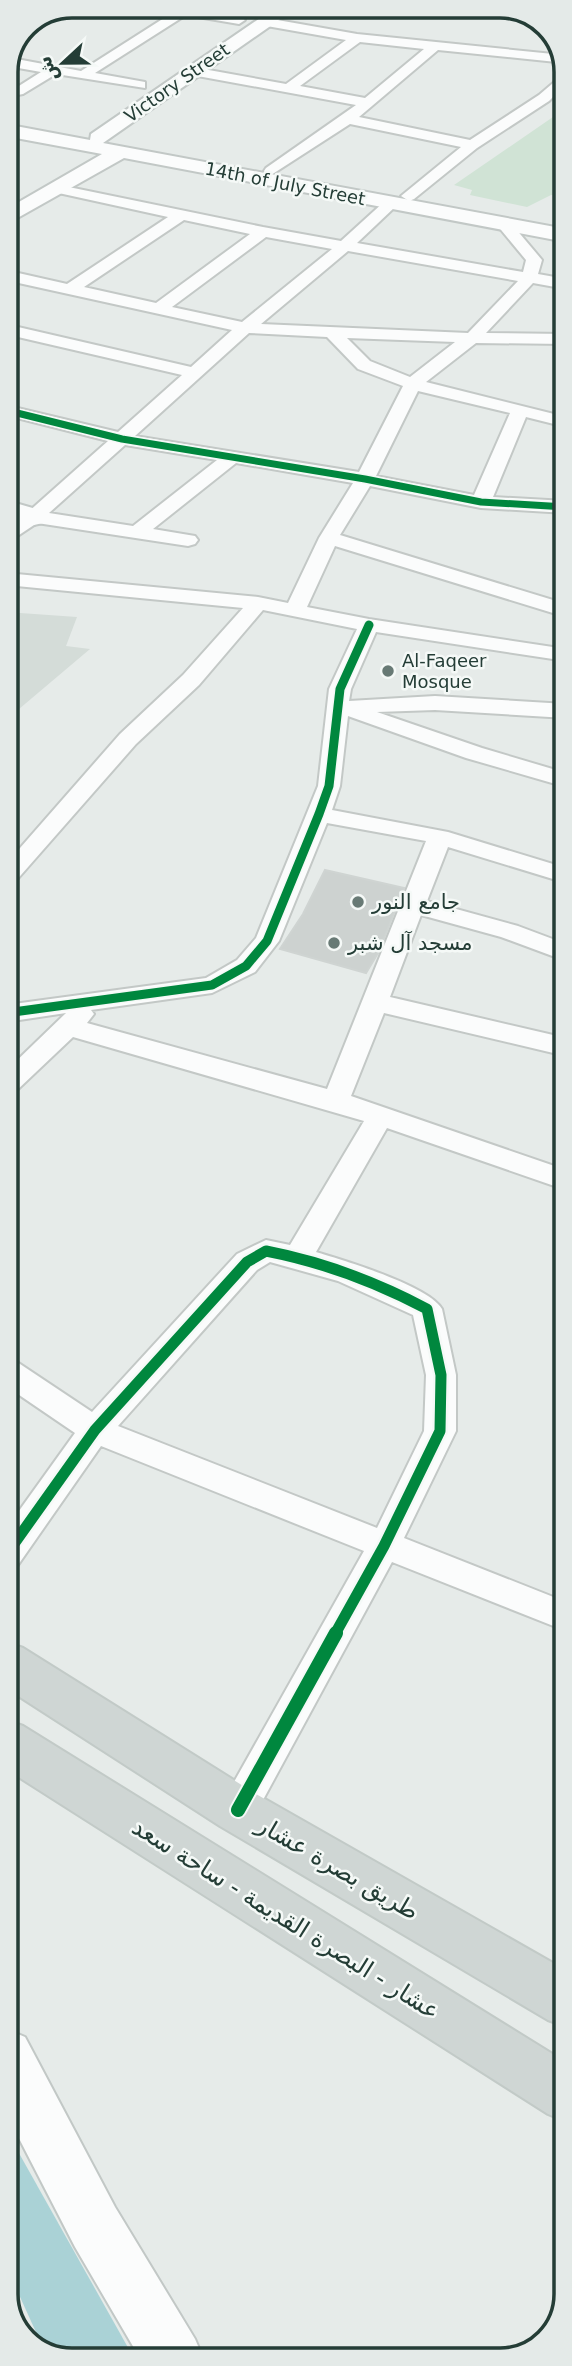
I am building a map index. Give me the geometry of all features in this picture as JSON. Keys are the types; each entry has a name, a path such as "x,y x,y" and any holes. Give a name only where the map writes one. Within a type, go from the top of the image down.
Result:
{"main road":[{"name":"Victory Street","path":"173,64 239,20 247,18"},
{"name":"Victory Street","path":"98,138 192,71 259,18"},
{"name":"Victory Street","path":"138,109 117,102 145,82"},
{"name":"14th of July Street","path":"18,123 74,129 98,138 554,223"},
{"name":"14th of July Street","path":"18,132 390,205 554,234"},
{"path":"18,211 121,152"},
{"path":"18,512 34,517"},
{"name":"طريق بصرة عشار","path":"18,1671 238,1810 554,1991"},
{"name":"عشار - البصرة القديمة - ساحة سعد","path":"18,1750 554,2087"},
{"path":"18,2079 95,2227 167,2348"}],"street":[{"path":"83,75 172,18"},
{"path":"227,18 239,20"},
{"path":"280,18 357,38 553,58"},
{"path":"289,88 357,38"},
{"path":"271,171 348,119 434,47"},
{"path":"19,64 145,82"},
{"path":"18,91 53,70"},
{"path":"192,71 369,103"},
{"path":"409,196 472,145 544,98 554,88"},
{"path":"348,119 472,145"},
{"path":"59,188 263,232 554,282"},
{"path":"18,527 34,517 245,328 345,246 390,205"},
{"path":"69,290 179,216"},
{"path":"295,610 329,538 365,479 413,384 441,359 472,338 529,278 534,260 505,225"},
{"path":"157,310 263,232"},
{"path":"18,278 245,328 554,339"},
{"path":"18,332 196,373"},
{"path":"332,332 364,365 413,384 520,410 554,421"},
{"path":"481,502 520,410"},
{"path":"18,413 122,439 365,479 481,502 554,506"},
{"path":"137,532 233,457"},
{"path":"34,517 188,540"},
{"path":"329,538 554,607"},
{"path":"18,580 258,603 369,625 554,653"},
{"path":"18,864 128,739 191,680 258,603"},
{"path":"18,1011 212,985 246,966 267,941 319,814 329,786 340,689 369,625"},
{"path":"339,706 435,702 554,710"},
{"path":"339,706 474,753 554,776"},
{"path":"319,814 440,837 554,872"},
{"path":"336,1101 377,1003 411,905 440,837"},
{"path":"411,905 473,921 554,948"},
{"path":"18,1075 70,1027 92,1001"},
{"path":"377,1003 554,1044"},
{"path":"70,1027 245,1078 336,1101 554,1177"},
{"path":"298,1257 381,1115"},
{"path":"18,1538 95,1430 247,1262 266,1251 298,1257 391,1289 427,1309 441,1375 440,1431 384,1546 238,1810"},
{"path":"18,1378 95,1430 554,1612"}],"shaded area":[{"path":"18,613 77,617 66,646 90,649 18,710"}],"green space":[{"path":"554,116 554,195 527,207 470,195 472,190 454,185"}],"water":[{"path":"18,2151 128,2348 68,2348 51,2344 38,2337 18,2292"}],"building":[{"path":"325,870 404,888 378,953 366,973 280,949 303,914"}],"cycle path":[{"path":"18,413 122,439 365,479 481,502 554,506"},
{"path":"18,1011 212,985 246,966 267,941 319,814 329,786 340,689 369,625"},
{"path":"18,1538 95,1430 247,1262 266,1251 328,1266 369,1281 427,1309 441,1375 440,1431 384,1546 238,1810"}],"place":[{"name":"Al-Faqeer Mosque","path":"388,671"},
{"name":"جامع النور","path":"358,902"},
{"name":"مسجد آل شبر","path":"334,943"}]}
